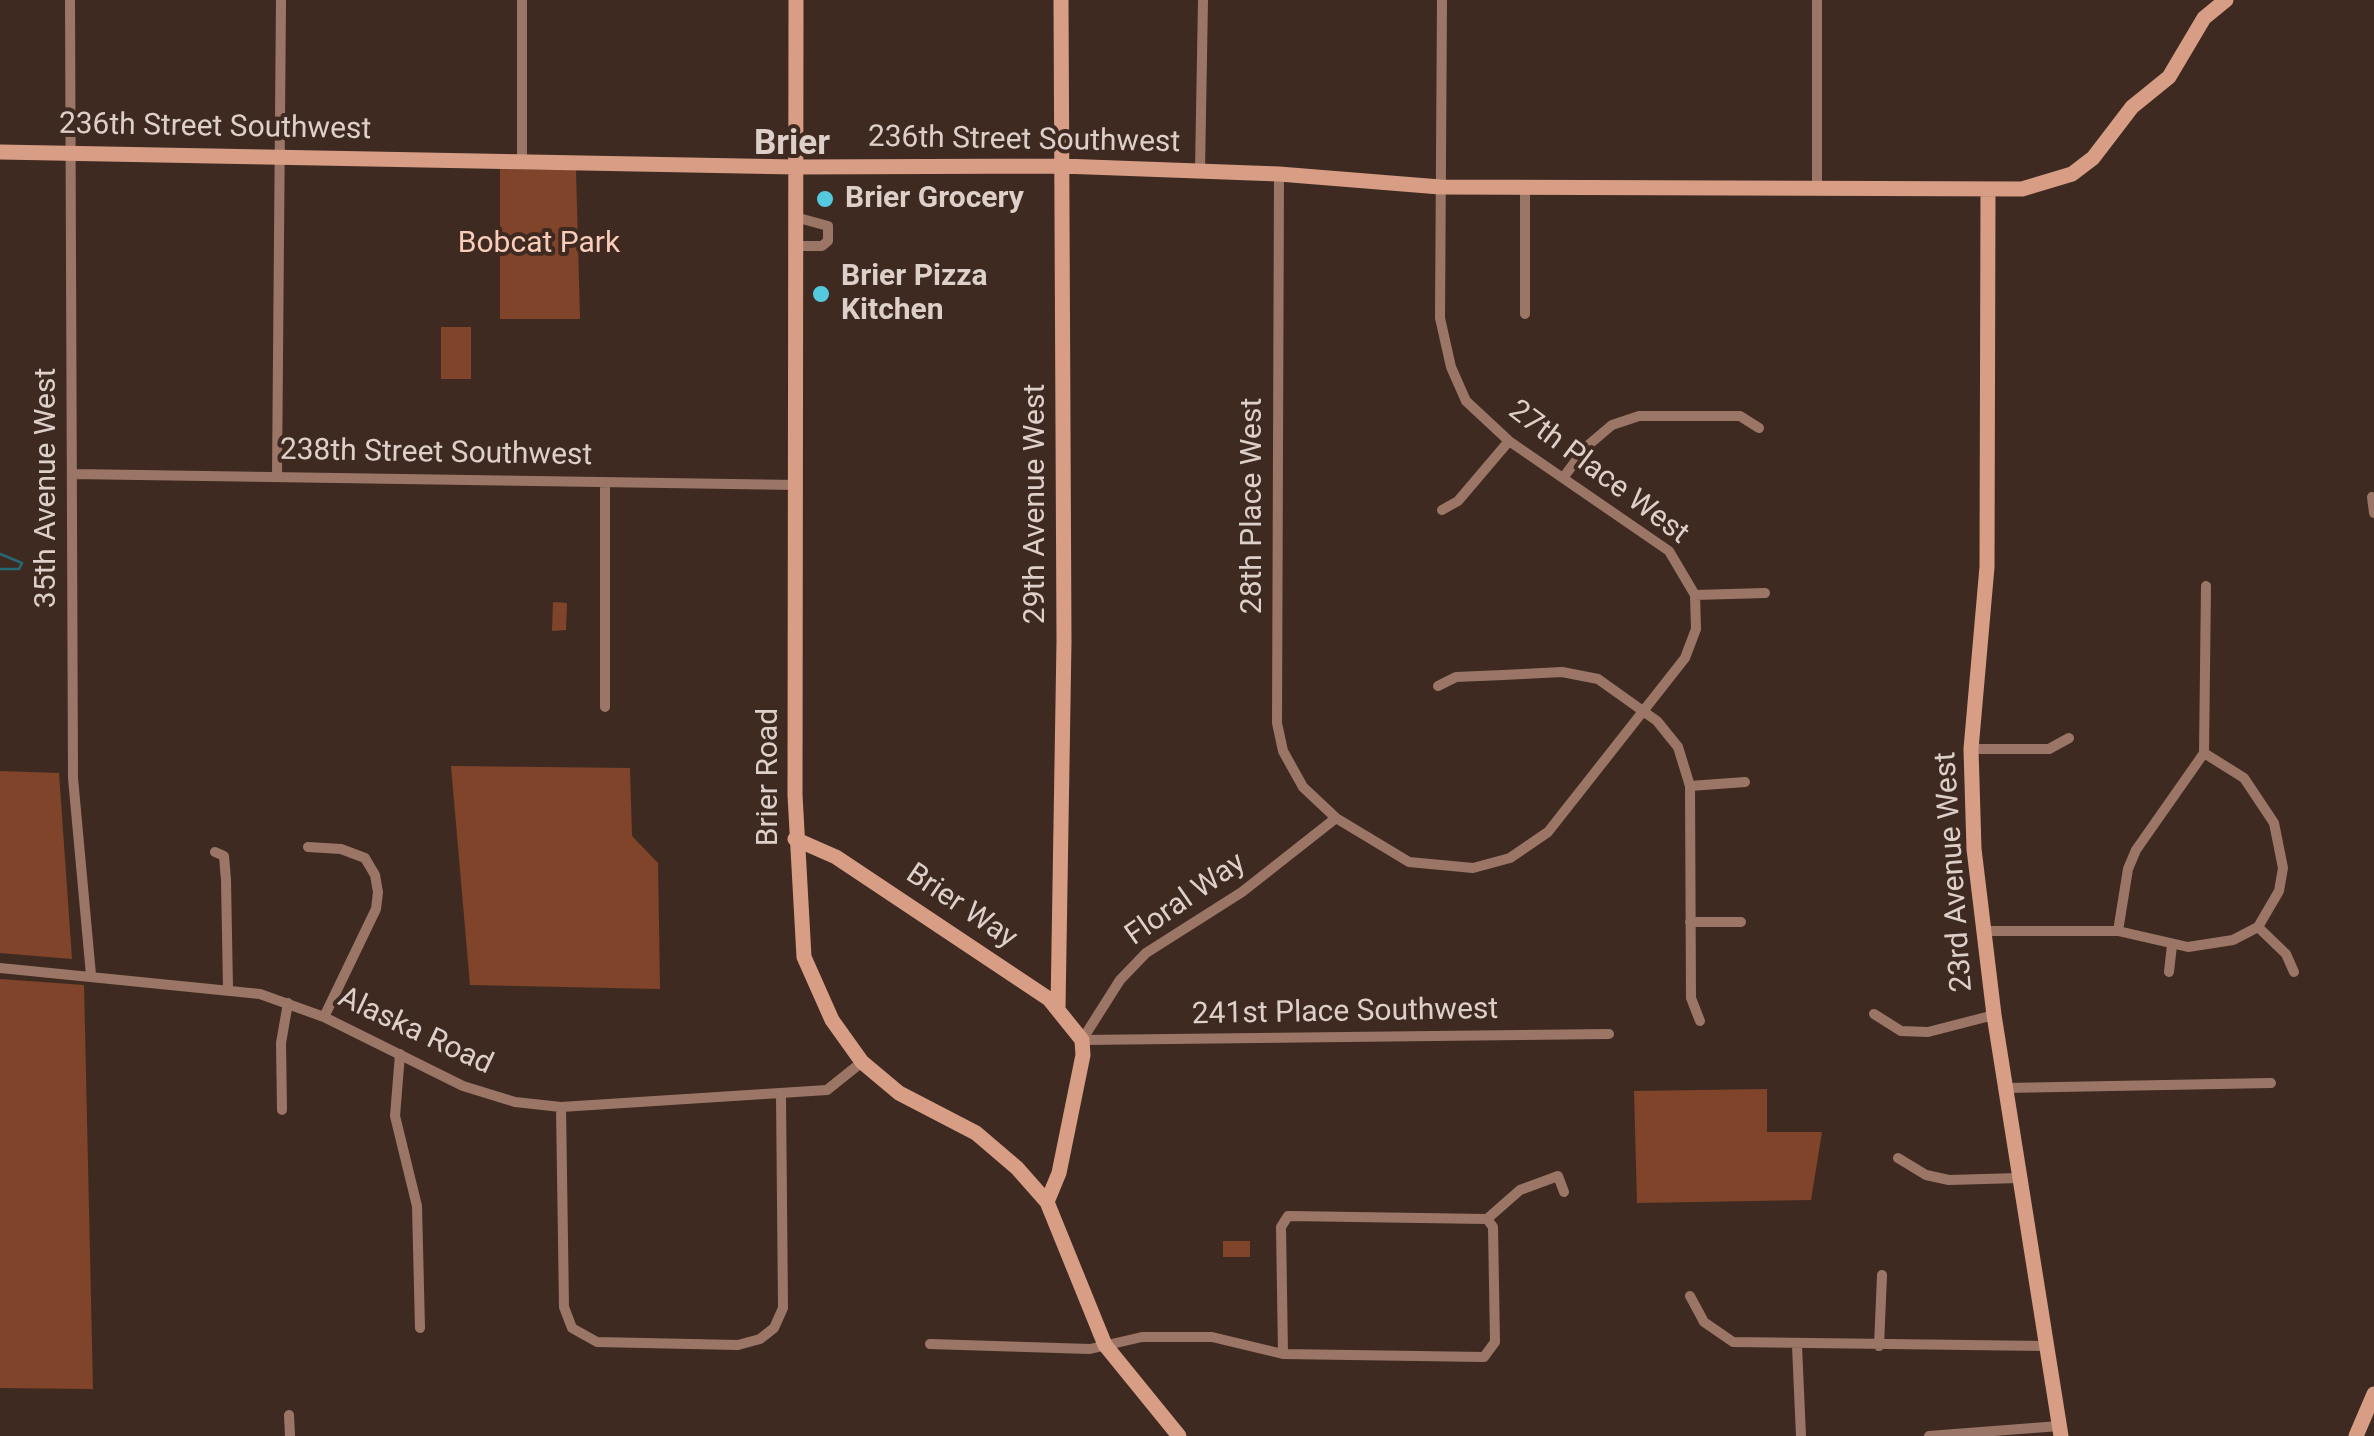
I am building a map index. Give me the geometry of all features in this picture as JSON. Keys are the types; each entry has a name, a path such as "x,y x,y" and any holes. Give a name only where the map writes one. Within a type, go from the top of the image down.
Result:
{"street":[{"name":"35th Avenue West","path":"70,0 73,778 91,976"},
{"path":"278,476 282,0"},
{"path":"522,0 522,162"},
{"name":"Brier Road","path":"796,0 796,839 804,958 832,1020 862,1062 899,1093 976,1134 1017,1168 1047,1202 1106,1345 1179,1436"},
{"name":"29th Avenue West","path":"1058,1008 1064,641 1061,0"},
{"path":"1200,170 1203,0"},
{"name":"27th Place West","path":"1442,0 1440,318 1446,356 1466,401 1509,441 1669,552 1695,595"},
{"path":"1817,188 1818,0"},
{"name":"236th Street Southwest","path":"0,152 795,167 1062,166 1278,174 1440,187 2022,190 2072,174 2093,158 2132,107 2169,77 2204,18 2226,0"},
{"name":"28th Place West","path":"1278,174 1278,724 1292,770 1336,818"},
{"path":"1525,188 1525,314"},
{"name":"23rd Avenue West","path":"1988,188 1987,567 1970,748 1981,932 2060,1431"},
{"path":"796,216 828,226 828,241 822,246 796,246"},
{"path":"1563,478 1586,447 1612,425 1639,416 1740,416 1759,428"},
{"path":"1442,510 1458,502 1509,441"},
{"name":"238th Street Southwest","path":"72,474 798,485"},
{"path":"605,483 605,707"},
{"path":"2372,497 2374,513"},
{"path":"2118,932 2128,869 2136,850 2204,753 2206,586"},
{"path":"1336,818 1409,862 1472,868 1510,858 1548,832 1685,658 1696,629 1695,595 1765,593"},
{"path":"1438,686 1456,677 1562,672 1598,679 1643,709 1678,747 1690,786 1690,998 1700,1021"},
{"path":"1970,748 2049,749 2069,738"},
{"path":"1981,932 2118,932 2172,945 2211,946 2258,927 2279,890 2283,868 2274,823 2244,778 2204,753"},
{"path":"1690,786 1744,782"},
{"name":"Floral Way","path":"1082,1040 1120,980 1146,952 1255,883 1336,818"},
{"name":"Brier Way","path":"796,839 836,857 1058,1008 1082,1040"},
{"path":"308,847 341,849 364,858 375,876 378,892 376,908 324,1017"},
{"path":"215,852 224,856 228,988"},
{"path":"1690,922 1741,922"},
{"path":"2258,927 2286,954 2294,972"},
{"path":"2169,972 2172,945"},
{"name":"Alaska Road","path":"0,968 228,988 324,1017 476,1090 515,1102 562,1107 827,1090 862,1062"},
{"path":"282,1110 281,1042 288,1004"},
{"path":"1874,1014 1901,1031 1928,1032 1994,1015"},
{"name":"241st Place Southwest","path":"1082,1040 1609,1034"},
{"path":"1047,1202 1059,1173 1083,1055 1082,1040"},
{"path":"400,1054 395,1116 417,1206 420,1328"},
{"path":"2005,1088 2271,1084"},
{"path":"562,1107 564,1307 572,1328 597,1342 738,1345 760,1339 774,1328 783,1308 781,1095"},
{"path":"1898,1158 1926,1176 1949,1180 2019,1178"},
{"path":"1283,1354 1281,1227 1288,1216 1488,1218 1520,1190 1558,1176 1564,1192"},
{"path":"930,1344 1090,1349 1142,1337 1212,1337 1283,1354 1484,1357 1496,1342 1493,1227 1488,1218"},
{"path":"1879,1346 1882,1275"},
{"path":"1690,1296 1704,1322 1733,1342 1797,1346 2045,1346"},
{"path":"1797,1346 1801,1436"},
{"path":"2356,1436 2374,1394"},
{"path":"289,1416 290,1436"},
{"path":"1929,1436 2060,1431"}],"green space":[{"name":"Bobcat Park","path":"500,169 576,170 580,319 500,319"},
{"path":"441,327 471,327 471,379 441,379"},
{"path":"553,602 567,603 566,630 552,631"},
{"path":"451,766 630,768 632,836 658,863 660,989 470,985"},
{"path":"0,771 59,773 72,959 0,953"},
{"path":"0,979 84,985 93,1389 0,1388"},
{"path":"1767,1089 1767,1132 1822,1132 1811,1200 1637,1203 1634,1091"},
{"path":"1223,1241 1250,1241 1250,1257 1223,1257"}],"waterway":[{"path":"0,554 22,563 19,569 0,569"}],"place":[{"name":"Brier Grocery","path":"825,199"},
{"name":"Brier Pizza Kitchen","path":"821,294"}],"district":[{"name":"Brier","path":"792,145"}]}
